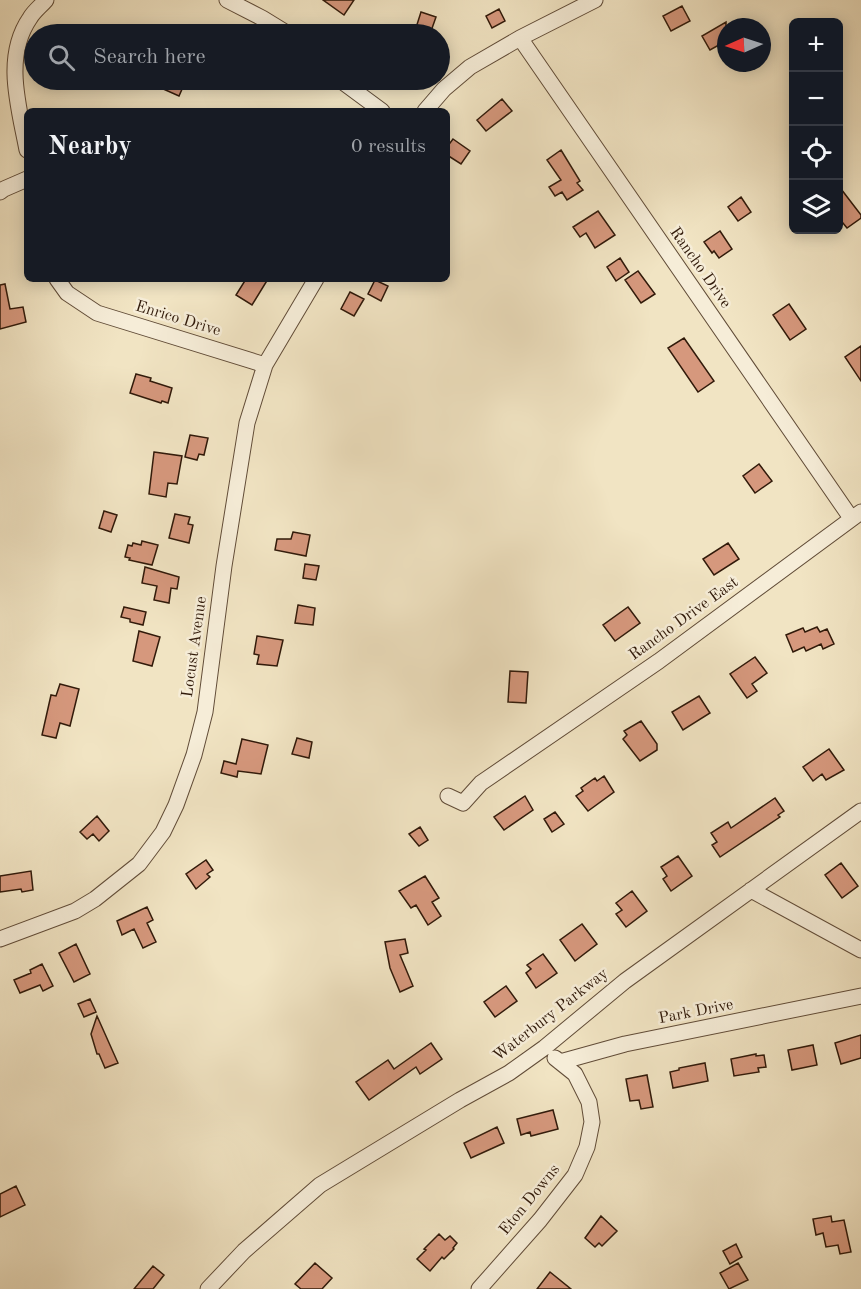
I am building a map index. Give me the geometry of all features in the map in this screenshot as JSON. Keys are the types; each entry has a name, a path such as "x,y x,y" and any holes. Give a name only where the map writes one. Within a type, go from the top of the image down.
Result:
{"street":[{"path":"27,24 46,0"},
{"path":"227,0 272,24"},
{"path":"450,84 470,67 520,38 595,0"},
{"path":"24,29 19,39 15,61 15,90 24,135"},
{"name":"Rancho Drive","path":"520,38 856,515"},
{"path":"354,90 378,108"},
{"path":"428,108 443,90"},
{"path":"0,192 24,180"},
{"name":"Enrico Drive","path":"59,282 67,293 97,313 265,365"},
{"name":"Locust Avenue","path":"0,939 75,911 95,899 139,864 163,832 176,805 194,755 205,712 224,566 247,423 265,365 314,282"},
{"name":"Rancho Drive East","path":"448,796 463,802 481,783 659,661 856,515"},
{"name":"Waterbury Parkway","path":"208,1289 244,1251 320,1185 509,1073 544,1048 625,981 861,811"},
{"path":"751,890 861,950"},
{"name":"Park Drive","path":"560,1062 625,1044 861,996"},
{"path":"544,1048 560,1062"},
{"name":"Eton Downs","path":"479,1289 540,1220 575,1175 587,1147 592,1122 589,1102 575,1074 560,1062"}],"building":[{"path":"323,0 354,0 344,15"},
{"path":"682,6 690,21 671,31 663,16"},
{"path":"499,9 505,21 492,28 486,16"},
{"path":"421,12 436,17 434,24 417,24"},
{"path":"717,27 717,46 710,50 702,36"},
{"path":"166,90 182,90 179,96"},
{"path":"502,99 512,111 486,131 477,120"},
{"path":"453,139 470,151 461,164 450,157 450,143"},
{"path":"561,150 580,181 577,183 583,190 567,200 562,192 555,196 549,187 561,180 547,160"},
{"path":"843,192 861,215 861,218 847,228 843,223"},
{"path":"741,197 751,212 738,221 728,207"},
{"path":"598,211 615,235 595,248 586,233 580,237 573,227"},
{"path":"720,231 732,249 719,258 704,242"},
{"path":"620,258 629,272 616,281 607,267"},
{"path":"638,271 655,294 641,303 625,280"},
{"path":"244,282 266,282 252,305 236,295"},
{"path":"374,282 388,286 381,301 368,294"},
{"path":"5,284 10,309 23,307 26,322 0,329 0,285"},
{"path":"350,292 364,299 354,316 341,309"},
{"path":"789,304 806,329 790,340 773,315"},
{"path":"684,338 714,381 698,392 668,348"},
{"path":"861,346 861,381 845,357"},
{"path":"136,374 172,388 168,403 130,393"},
{"path":"190,435 208,438 204,455 199,454 197,460 185,457"},
{"path":"154,452 182,456 177,484 168,483 166,497 149,494"},
{"path":"759,464 772,481 755,493 743,476"},
{"path":"104,511 117,515 111,532 99,528"},
{"path":"175,514 190,517 188,524 193,525 189,543 169,538"},
{"path":"293,532 310,535 306,556 275,550 277,539 291,539"},
{"path":"142,541 158,545 152,565 125,557 128,545 132,546 133,543 141,545"},
{"path":"728,543 739,559 714,575 703,559"},
{"path":"305,564 319,566 316,580 303,578"},
{"path":"145,567 179,577 177,589 171,588 169,603 154,600 157,586 142,583"},
{"path":"298,605 315,608 313,625 295,623"},
{"path":"124,607 146,612 143,625 121,617"},
{"path":"628,607 640,623 615,641 603,625"},
{"path":"817,627 820,632 827,629 834,644 823,649 821,644 806,651 804,647 793,652 786,635 803,628 805,632"},
{"path":"139,631 160,637 152,666 133,661"},
{"path":"257,636 283,640 277,666 257,664 259,655 254,654"},
{"path":"755,657 767,673 752,684 757,691 747,698 730,674"},
{"path":"510,671 528,672 526,703 508,702"},
{"path":"60,684 79,689 70,726 60,723 56,738 42,735 51,695 56,696"},
{"path":"699,696 710,713 683,730 672,712"},
{"path":"641,721 657,744 657,750 640,761 623,739 627,735 624,731"},
{"path":"297,738 312,742 309,758 292,754"},
{"path":"242,739 268,745 261,774 238,771 237,777 221,773 224,761 236,764"},
{"path":"829,749 844,770 826,780 822,774 813,781 803,767"},
{"path":"604,776 614,792 588,811 576,796 583,791 581,788 595,778 597,781"},
{"path":"525,796 533,810 504,830 494,817"},
{"path":"775,798 784,811 778,815 780,817 720,857 712,845 717,842 711,833 728,822 731,828"},
{"path":"555,812 564,824 552,832 544,819"},
{"path":"97,816 109,831 99,841 93,834 87,839 80,832"},
{"path":"420,827 428,840 419,846 409,834"},
{"path":"678,856 692,876 671,891 663,879 667,876 661,867"},
{"path":"206,860 213,870 207,874 210,877 196,889 186,874"},
{"path":"841,863 858,886 842,898 825,875"},
{"path":"31,871 33,890 0,892 0,876"},
{"path":"425,876 439,898 432,902 441,916 428,925 416,905 411,908 399,891"},
{"path":"632,891 647,911 626,927 616,914 622,910 616,903"},
{"path":"147,907 153,920 147,923 156,942 143,948 134,929 122,935 117,921"},
{"path":"582,924 597,944 575,961 560,940"},
{"path":"405,939 408,953 400,955 413,986 400,992 390,968 385,942"},
{"path":"76,944 90,974 74,982 59,953"},
{"path":"543,954 557,973 536,988 526,973 531,969 527,965"},
{"path":"42,964 53,986 43,991 40,985 20,993 14,980 31,973 30,970"},
{"path":"506,986 517,1001 495,1017 484,1002"},
{"path":"90,999 96,1012 84,1017 78,1004"},
{"path":"97,1016 118,1063 105,1068 97,1054 91,1034"},
{"path":"861,1035 861,1058 841,1064 835,1043"},
{"path":"431,1043 442,1059 420,1074 416,1067 369,1100 356,1082 388,1060 394,1069"},
{"path":"813,1045 817,1065 792,1070 788,1050"},
{"path":"756,1054 756,1056 764,1055 766,1067 758,1068 759,1072 734,1076 731,1059"},
{"path":"705,1063 708,1081 673,1088 670,1072"},
{"path":"647,1075 653,1107 641,1109 639,1100 630,1101 626,1079"},
{"path":"553,1110 558,1129 531,1136 530,1132 521,1135 517,1119"},
{"path":"497,1127 504,1143 471,1158 464,1143"},
{"path":"16,1186 25,1205 0,1217 0,1194"},
{"path":"601,1216 617,1231 602,1246 599,1243 595,1247 585,1238"},
{"path":"831,1216 832,1222 844,1220 851,1252 840,1254 838,1245 826,1247 823,1233 816,1235 813,1219"},
{"path":"439,1234 445,1240 450,1236 457,1243 454,1249 444,1259 442,1257 430,1271 417,1259"},
{"path":"736,1244 742,1257 730,1264 723,1251"},
{"path":"315,1263 332,1278 322,1289 301,1289 295,1284"},
{"path":"738,1263 748,1280 729,1289 720,1273"},
{"path":"153,1266 164,1275 153,1289 134,1289"},
{"path":"550,1272 571,1289 537,1289"}]}
